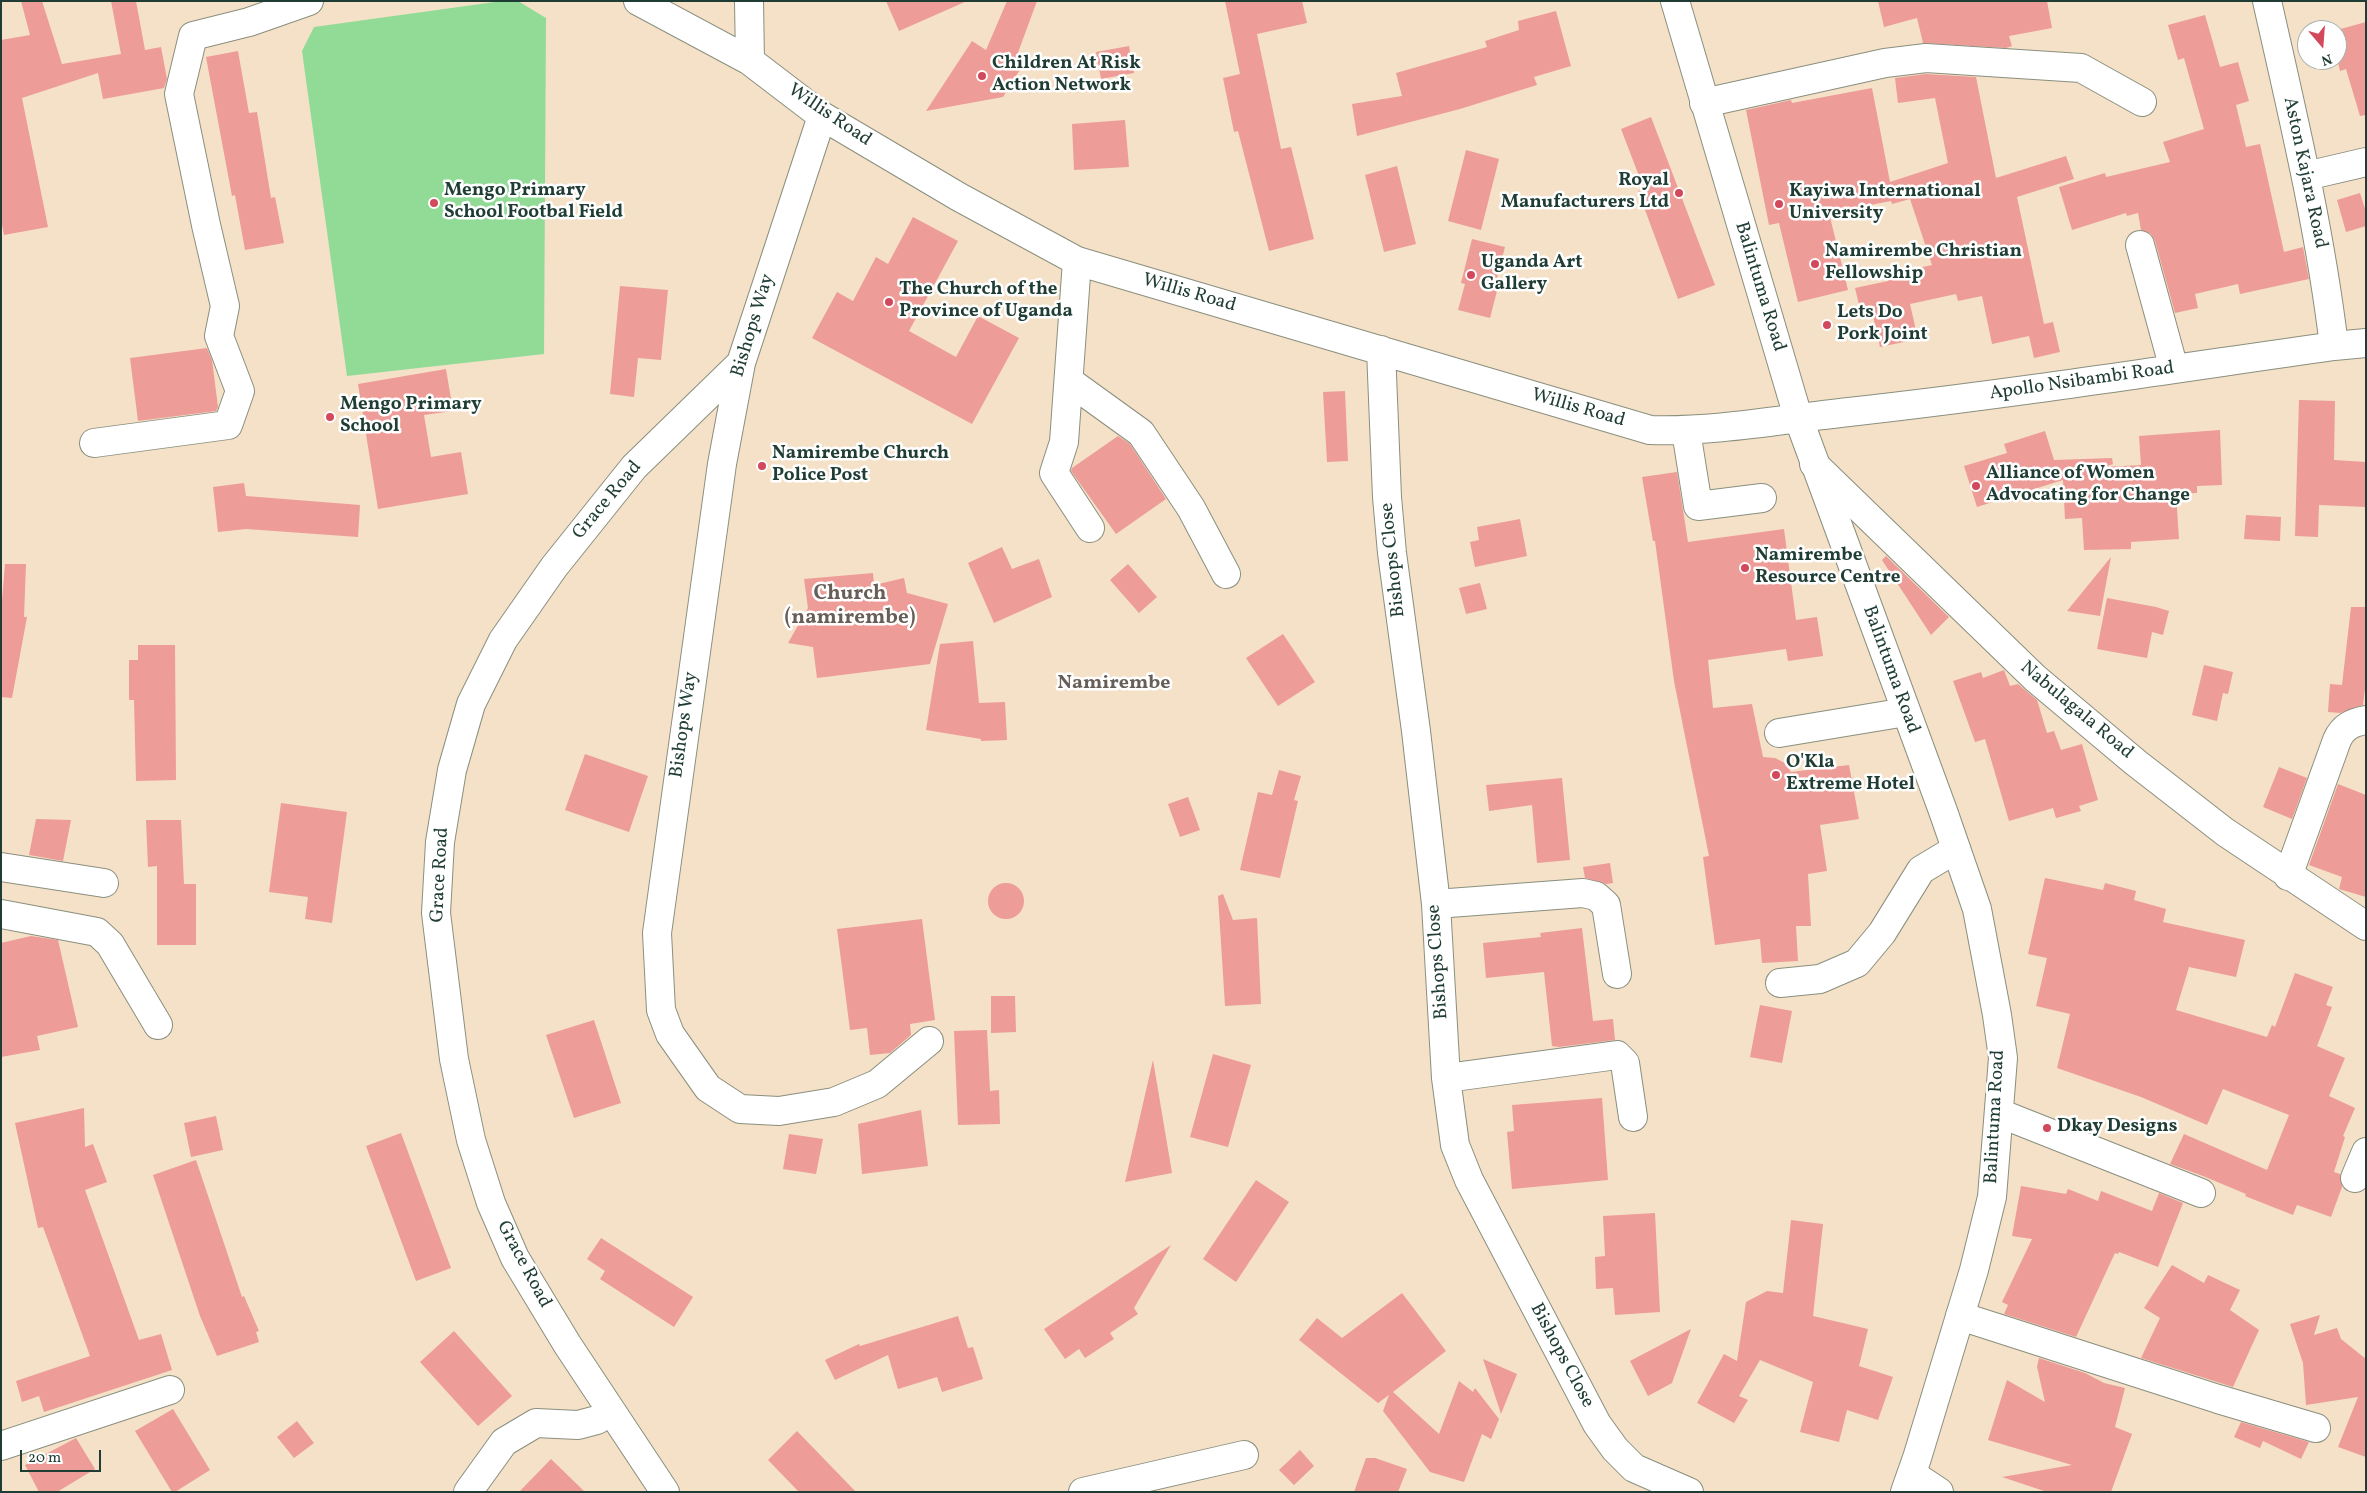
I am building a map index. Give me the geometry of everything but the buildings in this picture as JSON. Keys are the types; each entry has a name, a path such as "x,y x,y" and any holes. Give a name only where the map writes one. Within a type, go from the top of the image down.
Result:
{"street":[{"path":"94,443 228,425 240,391 219,336 225,306 179,94 193,36 249,22 309,1"},
{"name":"Willis Road","path":"638,1 750,61 822,116 959,197 1077,261 1650,430 1686,431 1722,428 1798,417"},
{"path":"749,1 750,61"},
{"name":"Balintuma Road","path":"1675,1 1798,417 1956,849 1976,909 1997,1015 2003,1058 1992,1197 1960,1316 1908,1483"},
{"name":"Aston Kajara Road","path":"2266,1 2306,176 2326,282 2334,346"},
{"path":"1704,103 1885,63 1926,58 2081,68 2142,102"},
{"name":"Bishops Way","path":"822,116 741,363 722,464 656,933 661,1010 670,1034 708,1088 740,1109 779,1111 834,1102 877,1084 930,1041"},
{"path":"2306,176 2366,162"},
{"path":"2140,245 2174,369"},
{"path":"1077,261 1064,442 1054,473 1090,528"},
{"name":"Apollo Nsibambi Road","path":"1798,417 1965,399 2334,346 2366,344"},
{"name":"Bishops Close","path":"1381,350 1387,497 1392,553 1416,731 1436,904 1446,1078 1455,1145 1469,1180 1570,1376 1597,1424 1615,1449 1634,1468 1689,1492"},
{"name":"Grace Road","path":"665,1492 611,1411 515,1258 491,1203 471,1140 454,1059 436,913 440,842 452,770 471,704 503,640 554,566 634,467 741,363"},
{"path":"1069,381 1141,433 1191,508 1226,574"},
{"path":"1686,431 1698,506 1762,498"},
{"name":"Nabulagala Road","path":"1814,464 2035,678 2136,762 2225,832 2288,876 2366,926"},
{"path":"1779,733 1906,712"},
{"path":"2288,876 2342,730 2353,723 2366,720"},
{"path":"1780,983 1820,979 1857,964 1882,933 1921,870 1956,849"},
{"path":"1,867 104,883"},
{"path":"1436,904 1583,893 1596,896 1606,905 1617,974"},
{"path":"1,914 96,932 110,944 158,1025"},
{"path":"1446,1078 1617,1055 1625,1063 1633,1118"},
{"path":"1999,1113 2201,1193"},
{"path":"2355,1178 2366,1152"},
{"path":"1960,1316 2218,1400 2316,1428"},
{"path":"1,1446 170,1390"},
{"path":"468,1492 504,1442 536,1424 578,1425 597,1420 611,1411"},
{"path":"1083,1492 1244,1455"},
{"path":"1908,1483 1938,1492"}],"green space":[{"name":"Mengo Primary School Footbal Field","path":"502,1 518,1 546,18 544,354 347,376 302,51 314,27"}],"place":[{"name":"Children At Risk Action Network","path":"982,76"},
{"name":"Royal Manufacturers Ltd","path":"1679,193"},
{"name":"Mengo Primary School Footbal Field","path":"434,203"},
{"name":"Kayiwa International University","path":"1779,204"},
{"name":"Namirembe Christian Fellowship","path":"1815,264"},
{"name":"Uganda Art Gallery","path":"1471,275"},
{"name":"The Church of the Province of Uganda","path":"889,302"},
{"name":"Lets Do Pork Joint","path":"1827,325"},
{"name":"Mengo Primary School","path":"330,417"},
{"name":"Namirembe Church Police Post","path":"762,466"},
{"name":"Alliance of Women Advocating for Change","path":"1976,486"},
{"name":"Namirembe Resource Centre","path":"1745,568"},
{"name":"O'Kla Extreme Hotel","path":"1776,775"},
{"name":"Dkay Designs","path":"2047,1128"}],"district":[{"name":"Church (namirembe)","path":"850,607"},
{"name":"Namirembe","path":"1114,684"}]}
